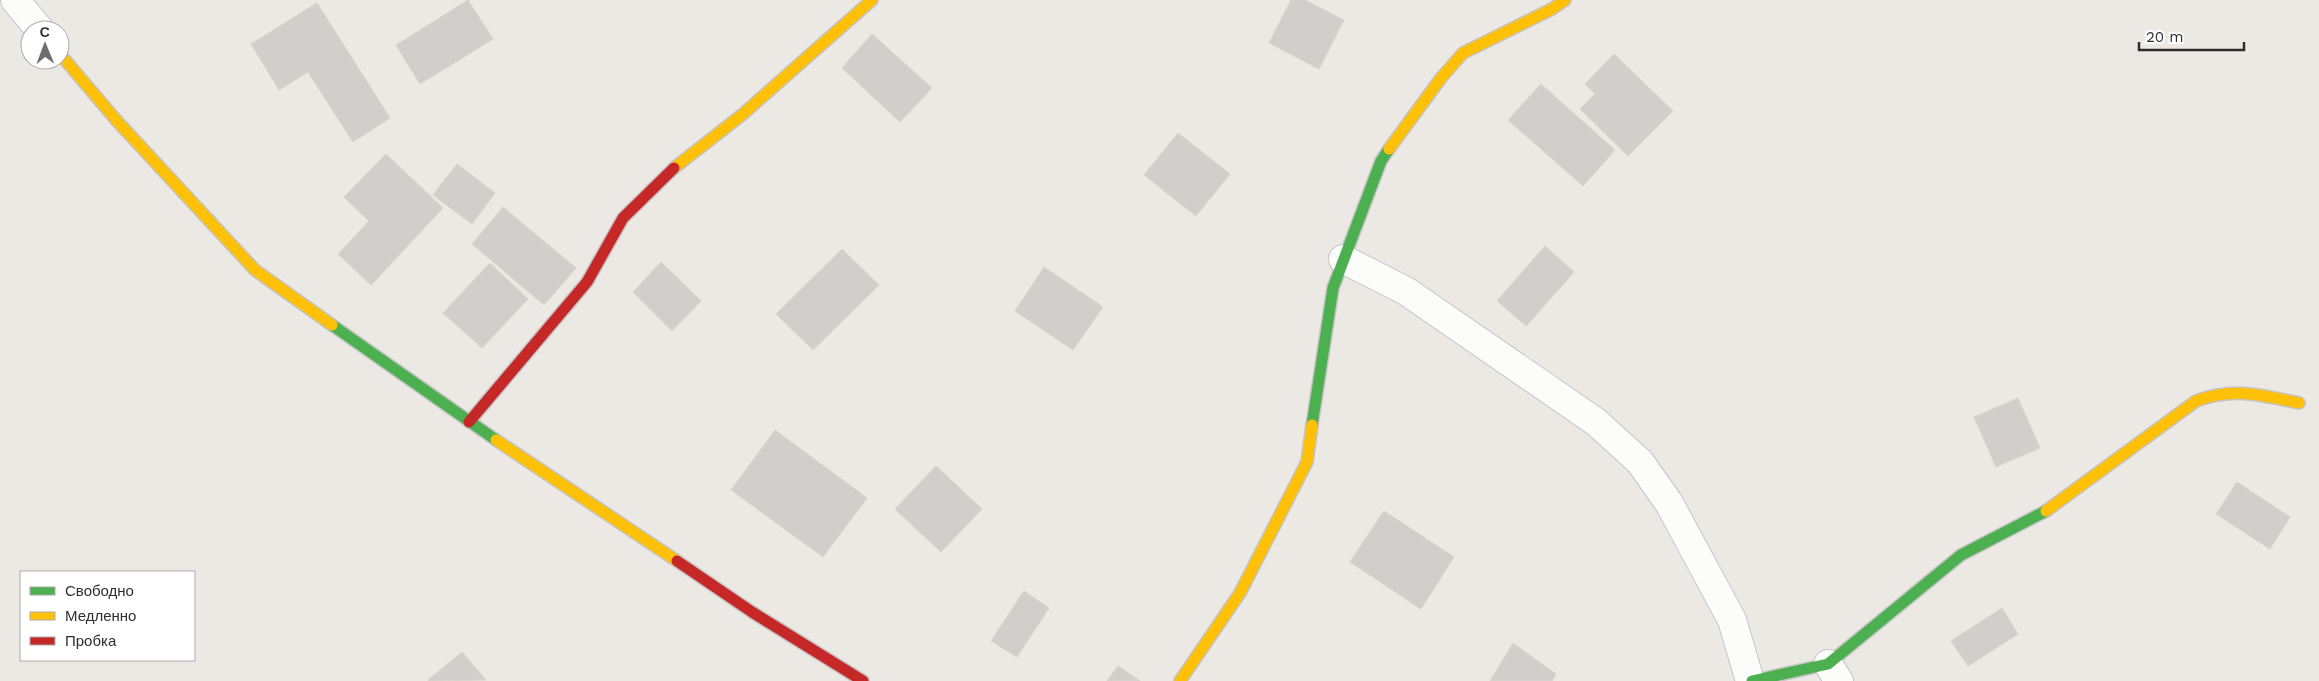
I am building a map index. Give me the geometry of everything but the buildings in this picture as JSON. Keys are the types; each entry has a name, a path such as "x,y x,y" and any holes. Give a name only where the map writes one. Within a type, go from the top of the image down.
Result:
{"street":[{"path":"14,0 31,20"},
{"path":"469,422 587,282 623,218 668,173 743,114 872,0"},
{"path":"1180,681 1240,593 1306,462 1333,288 1381,161 1441,78 1463,53 1552,9 1564,0"},
{"path":"70,66 117,121 255,270 469,422 752,612 863,681"},
{"path":"1343,259 1423,303 1596,422 1640,462 1669,503 1732,620 1751,681 1833,673 1961,555 2044,512 2171,418 2196,402 2213,394 2237,390 2299,403"}],"traffic: fast":[{"path":"1312,425 1333,288 1381,161 1389,149"},
{"path":"332,325 496,440"},
{"path":"1752,681 1828,664 1961,555 2046,511"}],"traffic: slow":[{"path":"674,168 743,114 872,0"},
{"path":"1389,149 1441,78 1463,53 1552,9 1565,0"},
{"path":"70,66 117,121 255,270 332,325"},
{"path":"2046,511 2196,401 2235,393 2260,395 2299,403"},
{"path":"1180,681 1240,593 1307,462 1312,425"},
{"path":"496,440 677,561"}],"traffic: jam":[{"path":"469,422 587,282 623,218 674,168"},
{"path":"677,561 752,612 863,681"}]}
